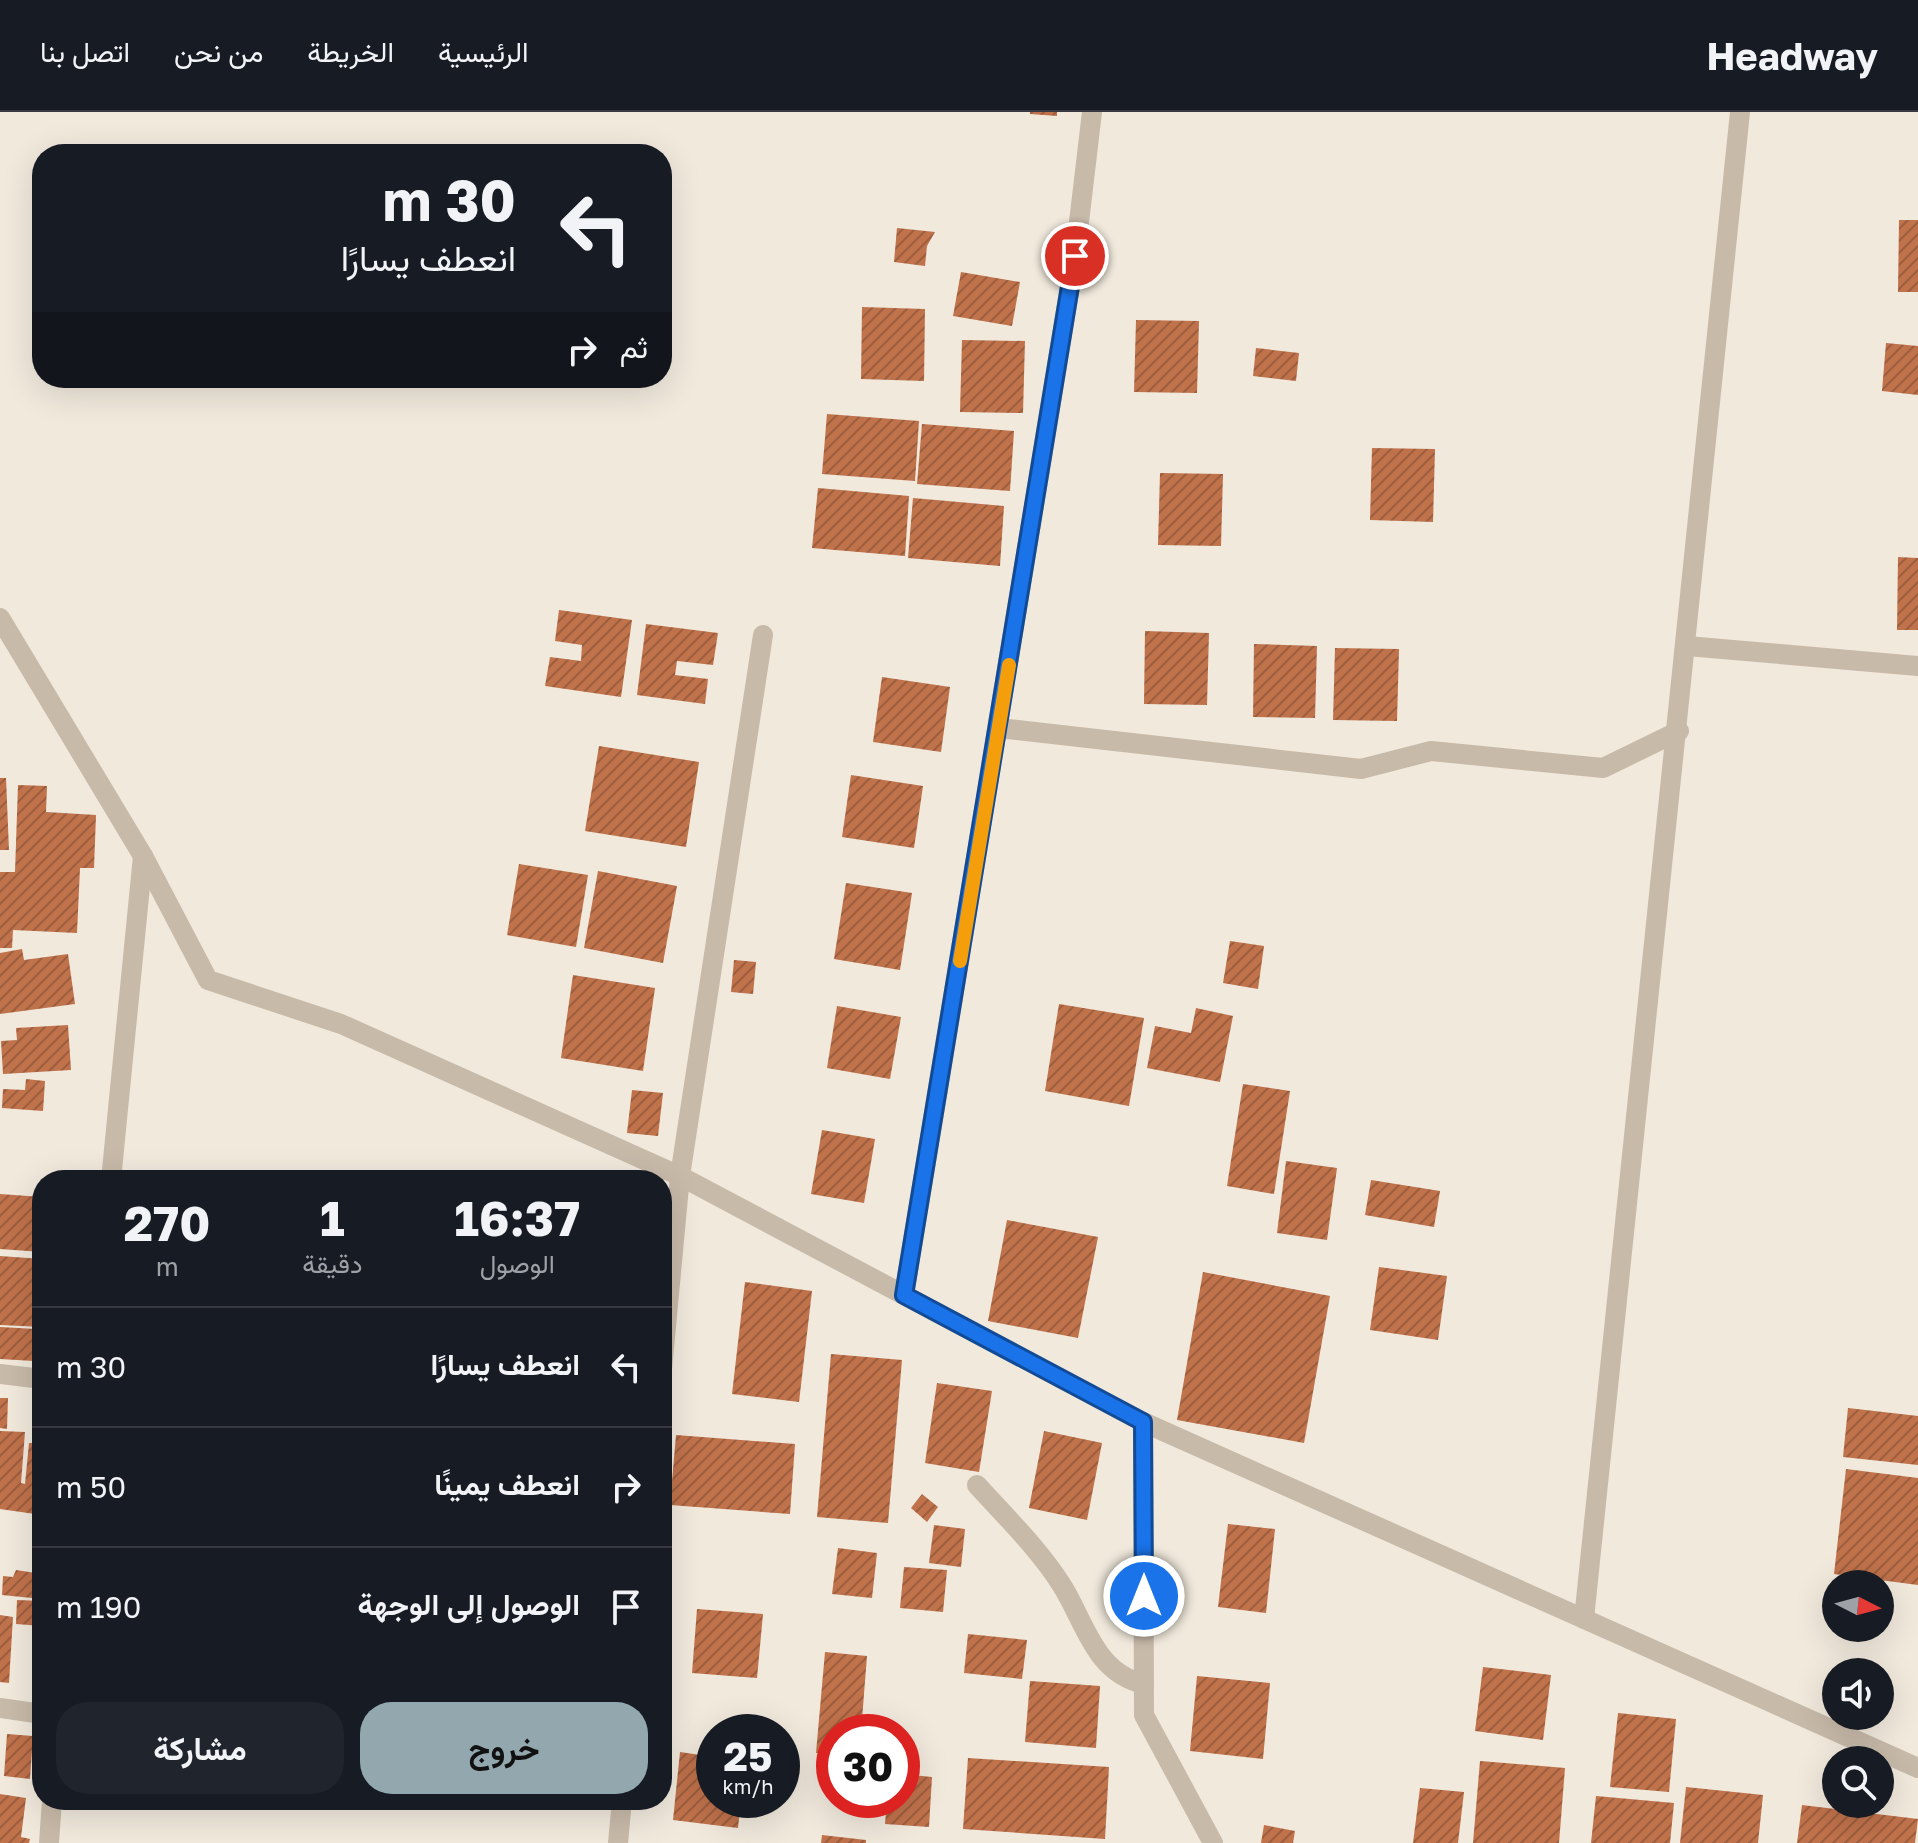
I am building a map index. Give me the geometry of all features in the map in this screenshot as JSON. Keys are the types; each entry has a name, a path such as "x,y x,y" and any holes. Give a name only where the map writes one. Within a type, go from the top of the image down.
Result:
{"street":[{"path":"904,1295 1075,256 1092,112"},
{"path":"1584,1619 1679,731 1740,112"},
{"path":"0,618 143,856 208,980 341,1024 667,1170"},
{"path":"672,1262 680,1176 763,635"},
{"path":"1687,646 1918,666"},
{"path":"999,728 1361,769 1431,751 1603,768 1679,731"},
{"path":"112,1170 143,856"},
{"path":"672,1172 1143,1422 1918,1768"},
{"path":"0,1374 32,1378"},
{"path":"1143,1422 1144,1715 1213,1843"},
{"path":"977,1485 1062,1584 1082,1627 1107,1665 1129,1680 1144,1684"},
{"path":"0,1708 32,1713"},
{"path":"49,1843 51,1810"},
{"path":"618,1843 621,1810"}],"building":[{"path":"1057,112 1057,116 1030,114"},
{"path":"1899,220 1918,220 1918,292 1898,292"},
{"path":"897,228 935,232 927,246 925,266 894,262"},
{"path":"961,272 1020,282 1012,326 953,316"},
{"path":"862,307 925,309 924,381 861,379"},
{"path":"1136,320 1199,321 1197,393 1134,392"},
{"path":"962,340 1025,341 1023,413 960,412"},
{"path":"1886,343 1918,346 1918,395 1882,391"},
{"path":"1256,348 1299,353 1296,381 1253,376"},
{"path":"827,414 919,421 915,481 822,474"},
{"path":"922,424 1014,431 1010,491 917,484"},
{"path":"1372,448 1435,449 1433,522 1370,520"},
{"path":"1160,473 1223,474 1221,546 1158,545"},
{"path":"818,488 909,496 905,556 812,548"},
{"path":"913,498 1004,506 1000,566 908,558"},
{"path":"1898,557 1918,558 1918,630 1897,630"},
{"path":"559,610 632,620 621,697 545,686 550,657 581,661 582,645 555,641"},
{"path":"646,624 718,633 713,665 677,661 675,675 708,679 705,704 637,695"},
{"path":"1145,631 1209,633 1207,705 1144,704"},
{"path":"1254,644 1317,646 1315,718 1253,717"},
{"path":"1335,648 1399,649 1397,721 1333,720"},
{"path":"882,677 950,687 941,752 873,742"},
{"path":"599,746 699,762 686,847 585,831"},
{"path":"851,775 923,786 914,848 842,837"},
{"path":"0,778 6,778 9,850 0,850"},
{"path":"18,785 47,786 46,812 96,815 94,868 80,868 77,933 13,930 12,948 0,948 0,872 15,872"},
{"path":"519,864 588,875 576,947 507,935"},
{"path":"598,871 677,886 663,963 584,948"},
{"path":"846,883 912,893 900,970 834,959"},
{"path":"1230,941 1264,946 1258,989 1223,983"},
{"path":"22,949 24,960 68,954 75,1004 0,1014 0,953"},
{"path":"734,960 756,962 753,994 731,992"},
{"path":"573,975 655,988 643,1071 561,1058"},
{"path":"1059,1004 1144,1018 1129,1106 1045,1091"},
{"path":"837,1006 901,1017 890,1079 827,1068"},
{"path":"1196,1008 1233,1016 1220,1082 1147,1068 1155,1026 1191,1033"},
{"path":"68,1025 71,1070 3,1074 1,1041 17,1040 16,1028"},
{"path":"26,1079 45,1081 43,1111 2,1108 3,1089 25,1090"},
{"path":"1243,1084 1290,1091 1274,1194 1227,1186"},
{"path":"632,1090 663,1093 658,1136 627,1133"},
{"path":"822,1130 875,1139 864,1203 811,1194"},
{"path":"1286,1161 1337,1168 1327,1240 1277,1233"},
{"path":"1371,1180 1440,1191 1434,1227 1365,1215"},
{"path":"0,1194 32,1196 32,1251 0,1249"},
{"path":"1007,1220 1098,1237 1078,1338 988,1321"},
{"path":"0,1256 32,1258 32,1327 0,1325"},
{"path":"1379,1267 1447,1276 1438,1340 1370,1330"},
{"path":"1203,1272 1330,1296 1304,1443 1177,1420"},
{"path":"745,1282 812,1291 799,1402 732,1394"},
{"path":"0,1327 32,1329 32,1361 0,1359"},
{"path":"831,1354 902,1360 888,1523 817,1517"},
{"path":"937,1383 992,1391 979,1472 925,1463"},
{"path":"0,1398 8,1398 7,1429 0,1428"},
{"path":"1848,1408 1918,1416 1918,1465 1843,1457"},
{"path":"0,1431 25,1432 21,1483 25,1484 29,1443 32,1443 32,1514 0,1509"},
{"path":"1044,1431 1102,1443 1087,1520 1029,1508"},
{"path":"676,1435 795,1444 790,1514 672,1505"},
{"path":"1846,1469 1918,1478 1918,1585 1894,1582 1894,1570 1834,1570"},
{"path":"922,1494 938,1507 927,1522 911,1508"},
{"path":"1228,1524 1275,1529 1266,1613 1218,1607"},
{"path":"934,1525 965,1529 961,1567 929,1563"},
{"path":"838,1548 877,1553 872,1598 832,1594"},
{"path":"904,1567 947,1570 943,1612 900,1608"},
{"path":"16,1570 32,1572 32,1598 2,1595 3,1576 13,1577"},
{"path":"17,1600 32,1601 32,1625 16,1624"},
{"path":"697,1609 763,1614 757,1678 692,1673"},
{"path":"0,1615 13,1617 9,1683 0,1682"},
{"path":"968,1634 1027,1640 1022,1679 964,1673"},
{"path":"825,1652 867,1656 862,1714 819,1714"},
{"path":"1483,1667 1551,1675 1543,1740 1475,1731"},
{"path":"1197,1676 1270,1683 1263,1759 1190,1751"},
{"path":"1030,1681 1100,1686 1096,1748 1025,1742"},
{"path":"1618,1713 1676,1719 1669,1792 1610,1787"},
{"path":"7,1734 32,1736 30,1779 4,1776"},
{"path":"680,1752 696,1754 696,1818 739,1818 738,1828 673,1820"},
{"path":"968,1758 1109,1767 1105,1839 963,1829"},
{"path":"1480,1761 1565,1768 1559,1843 1473,1843"},
{"path":"920,1776 932,1777 929,1827 885,1824 886,1818 920,1818"},
{"path":"1686,1787 1763,1795 1758,1843 1680,1843"},
{"path":"1420,1788 1464,1792 1458,1843 1413,1843"},
{"path":"0,1794 26,1798 21,1837 30,1839 29,1843 0,1843"},
{"path":"1596,1796 1674,1803 1670,1843 1591,1843"},
{"path":"1802,1805 1822,1807 1822,1818 1894,1816 1918,1819 1915,1843 1797,1843"},
{"path":"1264,1825 1295,1831 1293,1843 1261,1843"},
{"path":"822,1835 866,1840 866,1843 821,1843"}],"slow traffic":[{"path":"960,961 1009,665"}],"route":[{"path":"1075,256 904,1295 1143,1422 1144,1596"}]}
